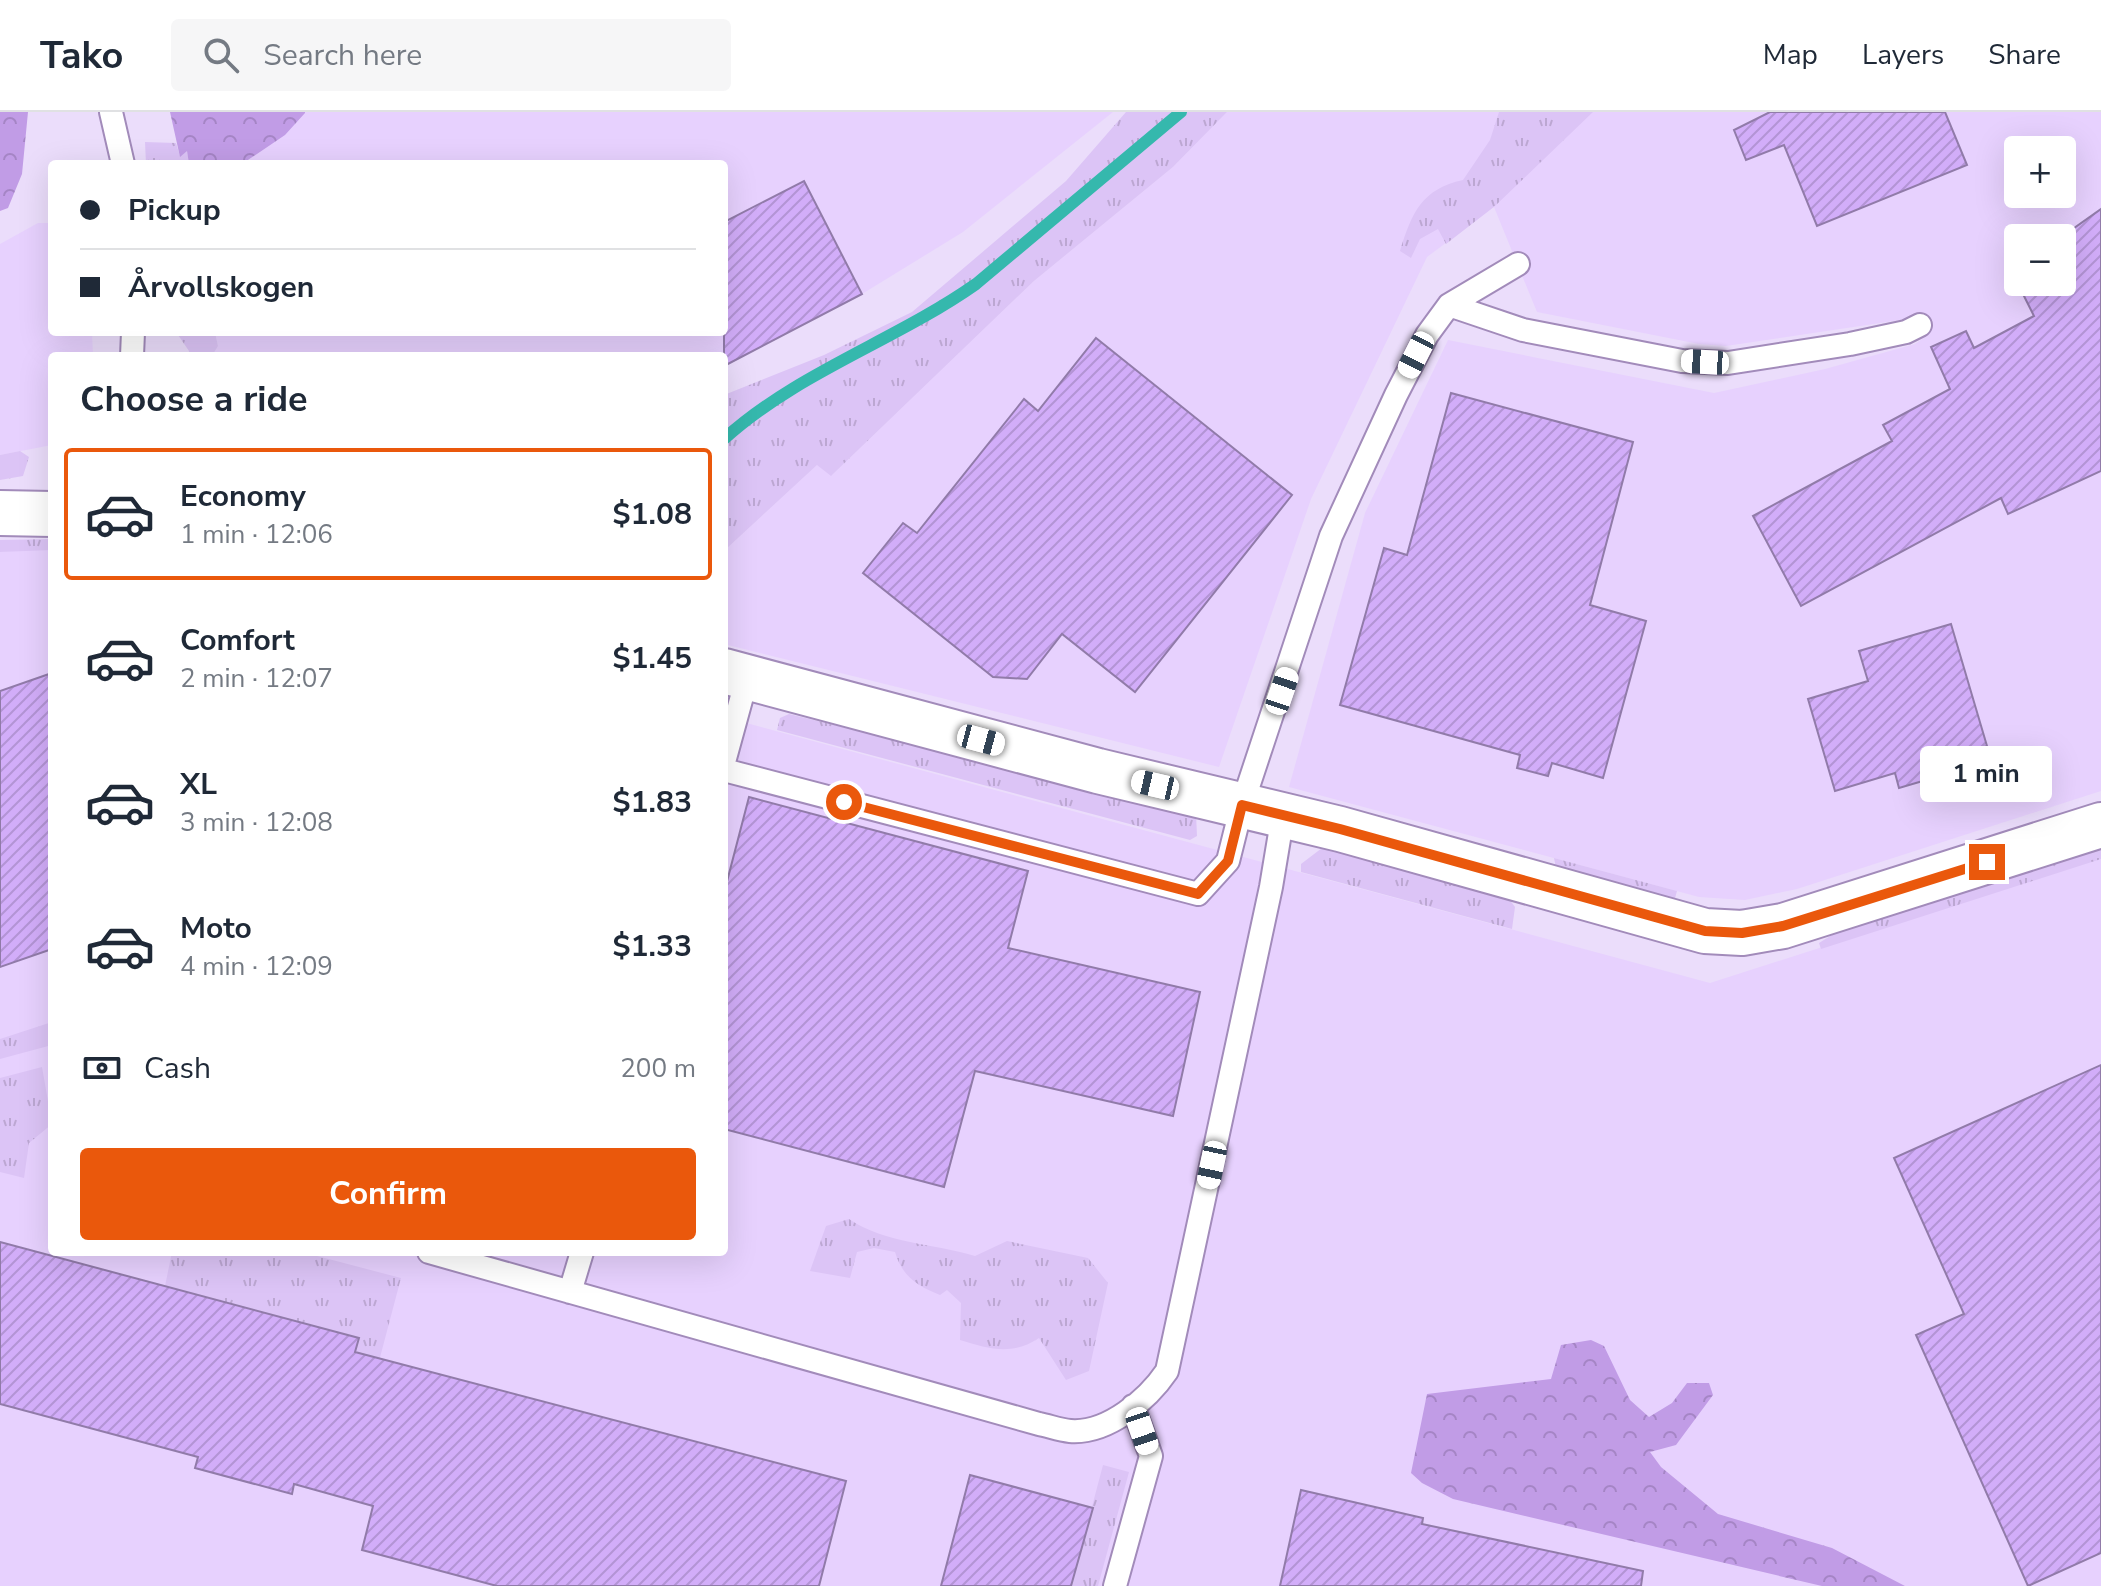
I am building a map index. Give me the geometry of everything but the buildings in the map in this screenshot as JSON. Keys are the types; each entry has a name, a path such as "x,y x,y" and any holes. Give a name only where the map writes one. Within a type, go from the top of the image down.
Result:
{"street":[{"path":"0,513 48,514"},
{"path":"736,674 1098,771 1262,810 1705,931 1742,933 1783,926 2101,825"}],"lane":[{"path":"111,112 122,160"},
{"path":"443,1256 1073,1431 1109,1422 1153,1392 1167,1371 1268,903 1262,810 1331,536 1427,335 1449,305 1518,264"},
{"path":"1449,305 1523,330 1682,361 1728,363 1850,344 1906,332 1920,325"},
{"path":"728,733 736,674"},
{"path":"728,771 1198,894 1228,861 1262,810"},
{"path":"570,1292 581,1256"},
{"path":"1115,1586 1151,1456 1133,1406"}],"shaded area":[{"path":"193,112 1113,112 963,232 862,294 728,364 728,352 214,352 218,346 216,336 728,336 728,160 189,160"},
{"path":"1227,112 2101,112 2101,791 1797,889 1745,900 1699,897 1289,787 1365,513 1448,340 1714,393 1825,369 1915,344 1925,337 1915,313 1907,319 1726,346 1699,344 1537,312 1494,207 1427,257 1311,499 1219,767 728,645 728,547 818,464 832,475 1034,281 1173,167"},
{"path":"38,223 48,223 48,336 92,336 93,352 48,352 48,446 0,455 0,244"},
{"path":"48,550 48,1256 728,1256 728,718 1710,983 2101,858 2101,1586 0,1586 0,552"}],"green space":[{"path":"0,112 28,112 22,174 8,208 0,211"},
{"path":"170,112 305,112 285,135 248,160 188,160 187,151 180,157"},
{"path":"1126,112 1227,112 1173,167 1034,281 831,476 817,465 728,547 728,393 824,355 912,312 1066,181"},
{"path":"1499,112 1593,112 1495,206 1446,244 1438,229 1420,239 1411,258 1400,251 1421,204 1438,189 1463,180 1490,140"},
{"path":"145,142 176,143 180,156 187,150 188,160 146,160"},
{"path":"179,336 216,336 218,346 214,352 189,351"},
{"path":"20,451 29,457 23,476 0,480 0,455"},
{"path":"48,539 48,550 0,552 0,540"},
{"path":"789,714 1196,813 1197,836 1190,840 777,730 780,718"},
{"path":"2101,845 2101,859 1821,949 1819,943 1835,933"},
{"path":"1322,848 1507,896 1515,907 1512,929 1301,872 1301,864"},
{"path":"1554,858 1677,891 1674,902 1556,868"},
{"path":"48,1023 48,1046 0,1059 0,1039"},
{"path":"42,1067 48,1101 48,1127 29,1143 24,1178 0,1172 0,1078"},
{"path":"849,1219 878,1234 975,1256 1007,1241 1088,1258 1108,1283 1089,1371 1066,1380 1039,1338 1010,1349 960,1340 961,1303 947,1290 940,1295 918,1284 906,1274 895,1252 874,1248 857,1252 850,1278 810,1271 826,1226"},
{"path":"171,1256 317,1256 401,1278 350,1471 324,1466 358,1338 165,1286"},
{"path":"1591,1340 1604,1346 1630,1400 1649,1417 1672,1403 1687,1383 1709,1383 1713,1395 1676,1445 1650,1452 1661,1467 1718,1514 1832,1548 1905,1586 1822,1586 1453,1499 1422,1483 1411,1473 1427,1394 1551,1379 1561,1345"},
{"path":"1103,1465 1129,1472 1098,1586 1071,1586"}],"waterway":[{"path":"728,436 783,395 976,284 1181,112"}],"route":[{"path":"844,802 1198,894 1228,861 1242,805 1340,829 1705,931 1742,933 1783,926 1987,862"}]}
